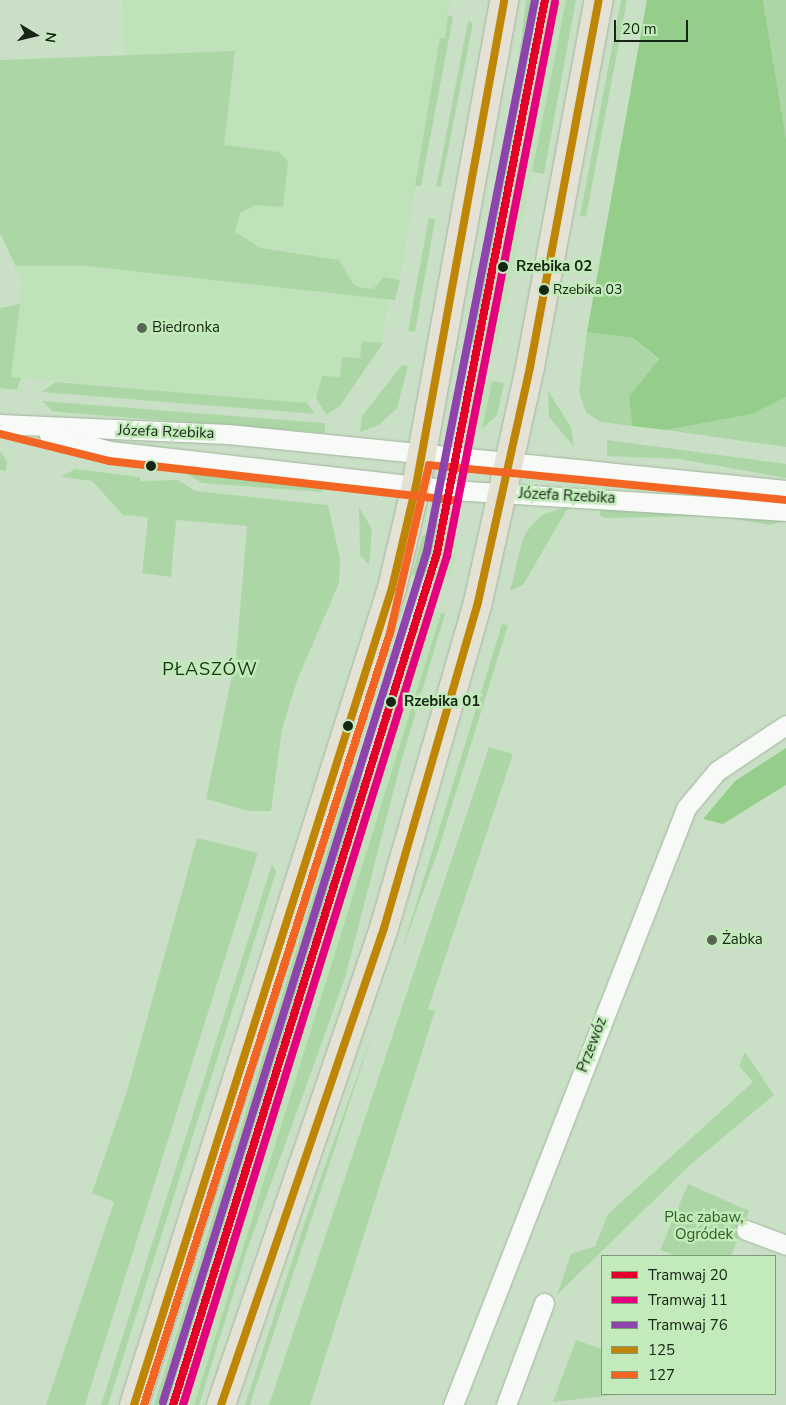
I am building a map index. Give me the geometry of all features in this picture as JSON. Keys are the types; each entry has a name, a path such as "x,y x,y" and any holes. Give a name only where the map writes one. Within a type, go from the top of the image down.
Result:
{"main road":[{"path":"134,1405 376,645 416,486 504,0"},
{"path":"221,1405 384,928 478,602 510,464 599,0"}],"street":[{"name":"Józefa Rzebika","path":"0,424 24,428 110,451 416,486 786,511"},
{"name":"Józefa Rzebika","path":"24,428 228,434 510,464 786,490"},
{"name":"Przewóz","path":"453,1405 682,816 717,771 786,725"},
{"path":"746,1230 786,1245"},
{"path":"506,1405 544,1303"}],"shaded area":[{"path":"122,0 450,0 445,38 440,39 400,280 395,300 388,300 383,343 362,341 360,358 307,403 11,377 22,284 0,233 0,60 126,58"},
{"path":"539,0 566,0 497,348 474,344"},
{"path":"468,376 492,381 482,429 471,423 463,408"},
{"path":"440,520 452,531 458,548 449,581 425,577"},
{"path":"416,608 441,613 194,1405 167,1405"}],"green space":[{"path":"526,0 539,0 474,344 470,343 512,115"},
{"path":"566,0 576,0 544,174 532,172"},
{"path":"621,0 627,0 586,217 580,216"},
{"path":"647,0 763,0 786,138 786,397 752,414 666,430 632,426 629,397 659,359 633,338 587,332"},
{"path":"763,0 786,0 786,138"},
{"path":"448,15 453,17 421,186 415,186 440,38 445,38"},
{"path":"468,21 473,23 441,186 436,187"},
{"path":"235,51 224,145 279,152 288,161 283,207 255,205 240,213 235,232 261,248 339,260 353,284 361,288 373,289 384,277 400,280 395,300 87,266 16,266 0,233 0,60"},
{"path":"429,217 435,220 415,332 408,331"},
{"path":"20,304 11,377 21,378 17,390 0,388 0,308"},
{"path":"587,332 633,338 659,360 629,397 632,426 600,422 586,412 579,392"},
{"path":"362,341 383,343 340,406 326,415 316,398 322,376 340,377 342,357 360,358"},
{"path":"402,365 408,366 397,408 379,425 360,432 362,416"},
{"path":"492,381 504,383 497,415 482,429"},
{"path":"56,382 307,403 315,414 41,392"},
{"path":"548,391 571,427 574,447 549,417"},
{"path":"786,397 786,447 666,430 752,414"},
{"path":"42,401 325,423 325,433 52,411"},
{"path":"607,440 786,464 786,478 679,459 607,456"},
{"path":"0,451 7,461 6,471 0,470"},
{"path":"75,469 140,477 140,481 178,480 195,491 328,505 340,559 339,583 298,678 282,729 271,811 249,811 206,799 236,657 247,526 176,520 171,577 142,573 148,517 123,515 92,481 61,477"},
{"path":"182,471 322,487 322,492 202,483"},
{"path":"569,506 523,585 510,591 523,538 530,527 542,515"},
{"path":"359,507 372,529 369,565 360,555"},
{"path":"602,507 786,519 786,521 770,525 717,516 604,518 599,515"},
{"path":"440,520 425,577 412,575 422,537"},
{"path":"441,613 445,614 401,762 345,978 246,1253 199,1405 194,1405"},
{"path":"502,624 508,625 437,854 401,953"},
{"path":"489,747 513,754 428,1009 435,1011 310,1405 269,1405"},
{"path":"786,748 786,785 723,824 703,819 735,781"},
{"path":"351,775 363,779 167,1405 154,1405"},
{"path":"197,838 258,853 85,1405 46,1405 114,1202 92,1193 127,1091"},
{"path":"272,864 276,872 108,1405 101,1405"},
{"path":"374,1029 250,1405 245,1405 303,1227"},
{"path":"745,1052 774,1095 690,1165 557,1295 571,1254 595,1246 608,1214 753,1082 739,1066"},
{"name":"Plac zabaw, Ogródek","path":"688,1184 749,1211 731,1255 674,1255 660,1250"},
{"path":"576,1340 601,1349 601,1395 615,1395 553,1402"}],"tram line":[{"name":"76","path":"163,1402 427,551 535,0"},
{"name":"20","path":"173,1405 437,553 545,0"},
{"name":"11","path":"183,1405 447,556 555,2"}],"transit line":[{"name":"125","path":"134,1405 392,588 416,486 504,0"},
{"name":"125","path":"221,1405 384,928 478,602 530,367 599,0"},
{"name":"127","path":"0,434 109,461 458,501"},
{"name":"127","path":"144,1405 390,633 429,465 785,500"}],"place":[{"name":"Rzebika 02","path":"503,267"},
{"name":"Rzebika 03","path":"544,290"},
{"name":"Biedronka","path":"142,328"},
{"name":"Rzebika 01","path":"391,702"},
{"name":"Żabka","path":"712,940"}],"district":[{"name":"PŁASZÓW","path":"210,669"}]}
